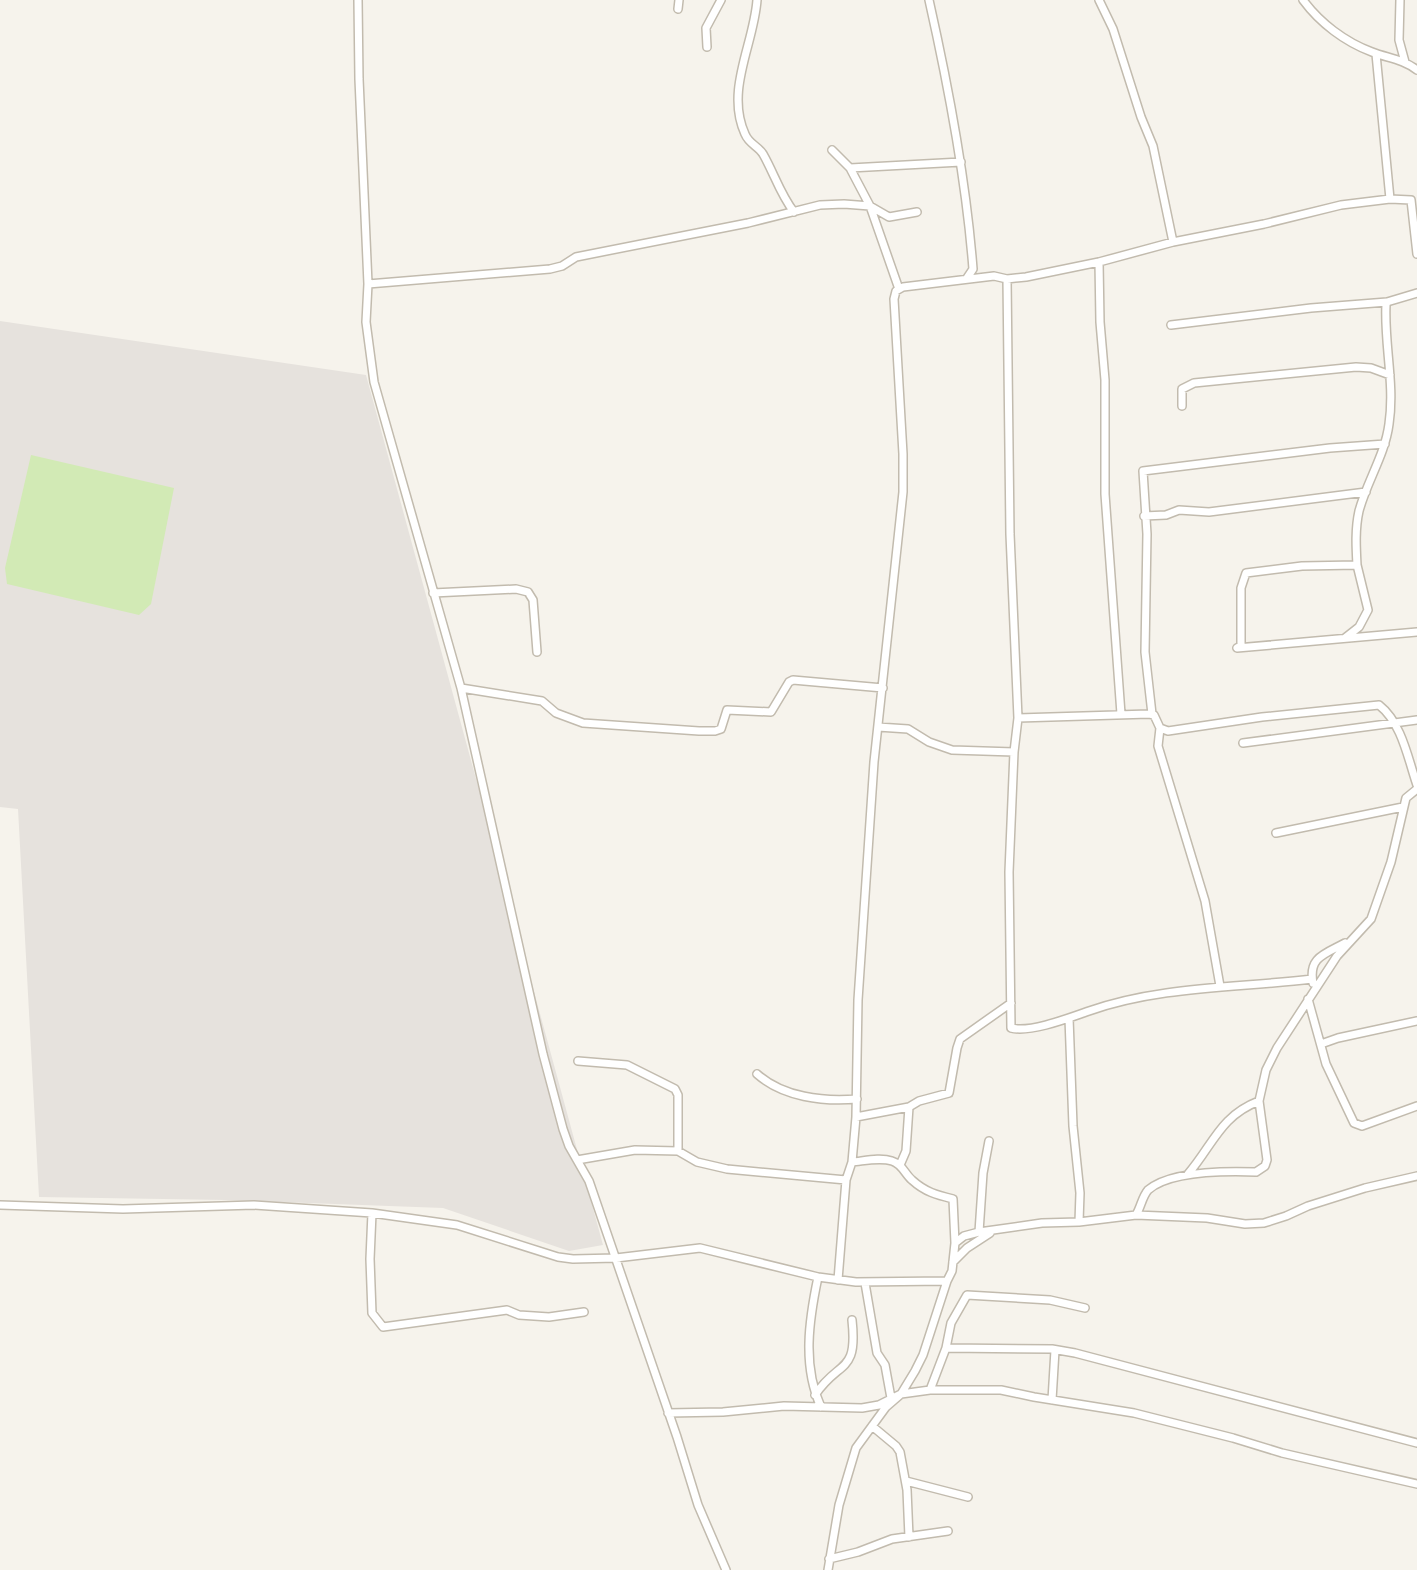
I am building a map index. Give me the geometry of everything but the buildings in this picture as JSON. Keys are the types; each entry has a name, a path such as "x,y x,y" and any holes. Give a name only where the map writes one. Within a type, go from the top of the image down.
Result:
{"street":[{"path":"358,0 359,92 368,284 366,322 374,382 461,688 543,1054 563,1129 589,1181 698,1505 726,1570"},
{"path":"707,47 706,28 721,0"},
{"path":"757,0 738,83 741,120 746,138 760,151 794,212"},
{"path":"929,0 946,73 961,162 973,269 967,279"},
{"path":"1099,0 1113,29 1153,146 1172,242"},
{"path":"1303,0 1333,30 1357,46 1405,62 1417,70"},
{"path":"1400,0 1399,40 1405,62"},
{"path":"1376,54 1390,199"},
{"path":"832,150 850,168 870,206 899,289 894,299 903,454 902,492 878,727 858,1000 856,1117 852,1162 846,1180 838,1279"},
{"path":"850,168 961,162"},
{"path":"899,289 994,276 1007,279 1099,262 1172,242 1275,222 1340,205 1390,199 1414,199 1417,254"},
{"path":"368,284 550,269 562,266 576,257 820,205 870,206 889,217 917,212"},
{"path":"1099,262 1105,380 1105,494 1121,714"},
{"path":"1007,279 1010,534 1018,718 1009,872 1010,1025 1013,1029 1069,1018 1126,1000 1220,985 1312,979"},
{"path":"1171,325 1387,302 1417,293"},
{"path":"1343,639 1359,626 1368,610 1356,565 1359,512 1385,444 1390,415 1385,307 1387,302"},
{"path":"1182,406 1182,389 1194,383 1356,367 1371,368 1390,375"},
{"path":"1220,985 1205,901 1158,746 1160,727 1153,714 1145,652 1147,534 1142,473 1147,469 1330,447 1385,444"},
{"path":"1144,516 1166,515 1179,510 1209,512 1366,492"},
{"path":"1356,565 1249,572 1243,577 1241,646 1237,648 1417,632"},
{"path":"433,593 516,589 528,592 533,600 537,652"},
{"path":"461,688 542,701 556,713 583,723 707,731 721,729 727,710 771,712 789,682 793,680 883,688"},
{"path":"1136,1215 1147,1191 1188,1174 1256,1172 1263,1168 1266,1160 1259,1101 1266,1070 1277,1048 1337,956 1364,928 1376,908 1403,807 1406,799 1417,787 1394,723 1382,707 1374,705 1168,730 1160,727"},
{"path":"1018,718 1153,714"},
{"path":"1243,744 1417,720"},
{"path":"878,727 908,729 929,742 952,750 1014,752"},
{"path":"1276,833 1403,807"},
{"path":"1314,991 1314,963 1321,956 1351,940"},
{"path":"1308,999 1326,1064 1353,1123 1362,1126 1417,1106"},
{"path":"856,1117 909,1107 919,1101 949,1093 960,1039 1011,1003"},
{"path":"1069,1018 1073,1126 1080,1194 1079,1222"},
{"path":"1321,1044 1417,1021"},
{"path":"578,1061 627,1065 675,1090 678,1095 678,1151"},
{"path":"757,1074 780,1090 822,1098 857,1100"},
{"path":"1188,1174 1228,1120 1243,1108 1259,1101"},
{"path":"900,1165 906,1151 909,1107"},
{"path":"979,1232 983,1173 989,1141"},
{"path":"577,1160 635,1150 678,1151 697,1162 727,1169 846,1180"},
{"path":"828,1570 839,1505 853,1456 886,1407 901,1394 923,1355 953,1263 955,1243 953,1199 939,1197 920,1187 900,1165 885,1160 852,1162"},
{"path":"955,1243 964,1236 979,1232 1042,1223 1079,1222 1136,1215 1207,1218 1245,1224 1264,1223 1365,1188 1417,1176"},
{"path":"0,1206 123,1209 254,1205 372,1213 457,1225 573,1259 617,1258 708,1249 818,1277 864,1283 947,1281"},
{"path":"372,1213 372,1313 383,1326 507,1310 519,1315 549,1317 584,1312"},
{"path":"953,1263 967,1248 995,1231"},
{"path":"818,1277 808,1345 815,1394 821,1407"},
{"path":"864,1283 877,1353 885,1365 891,1398"},
{"path":"930,1390 946,1348 951,1323 969,1294 1050,1300 1085,1308"},
{"path":"809,1405 821,1386 844,1366 851,1356 854,1342 852,1320"},
{"path":"946,1348 1055,1350 1117,1362 1417,1443"},
{"path":"1052,1400 1055,1350"},
{"path":"668,1413 809,1405 841,1409 871,1408 901,1394 930,1390 1001,1390 1134,1413 1282,1453 1417,1484"},
{"path":"872,1426 896,1446 905,1481 909,1537"},
{"path":"905,1481 968,1497"},
{"path":"829,1559 858,1552 892,1539 947,1531"}],"shaded area":[{"path":"0,321 366,375 603,1245 569,1251 443,1208 39,1197 18,809 0,807"}],"green space":[{"path":"31,455 174,488 151,604 139,615 7,584 5,568"}]}
